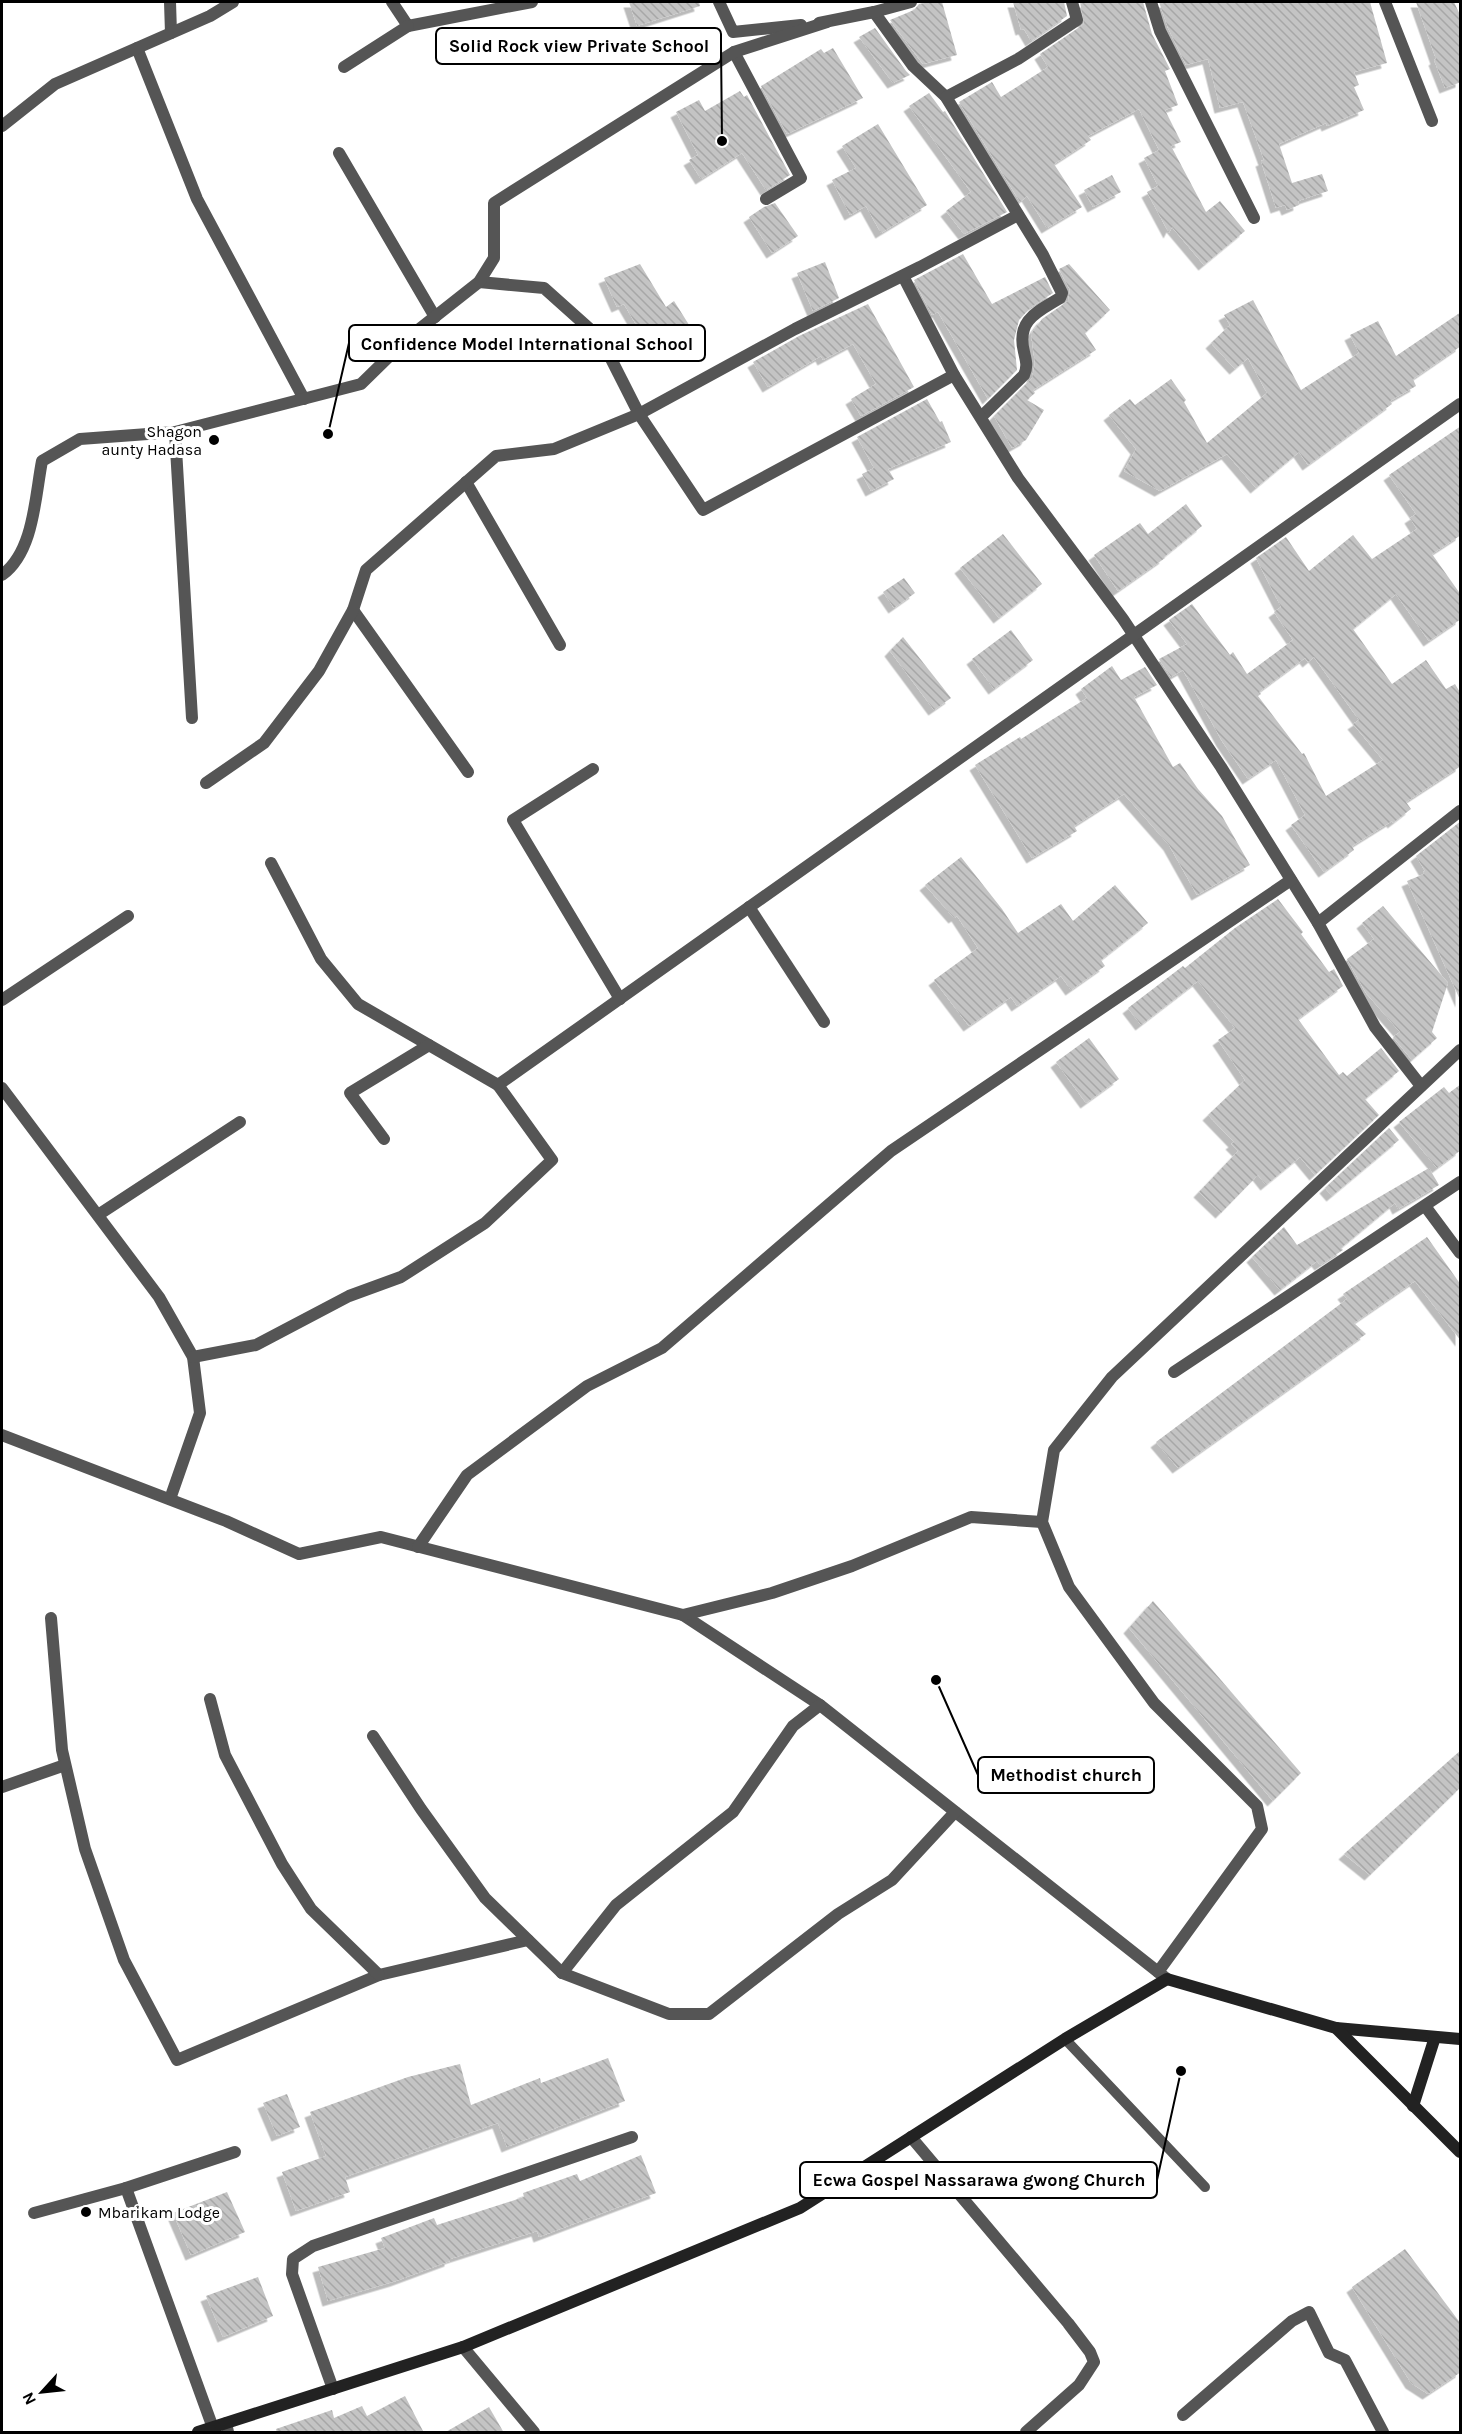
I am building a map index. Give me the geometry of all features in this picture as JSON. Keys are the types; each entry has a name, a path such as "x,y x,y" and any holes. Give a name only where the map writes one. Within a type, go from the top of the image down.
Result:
{"street":[{"path":"170,2 171,33"},
{"path":"2,126 56,84 210,16 233,2"},
{"path":"392,2 408,26"},
{"path":"345,67 408,26 532,2"},
{"path":"719,2 733,32 827,22"},
{"path":"2,575 8,571 29,535 42,461 80,439 175,432 361,384 408,338 479,282 494,258 495,203 734,52 827,22 911,2"},
{"path":"946,97 1018,59 1077,20 1072,2"},
{"path":"1150,2 1160,31 1254,219"},
{"path":"1385,2 1432,121"},
{"path":"874,12 914,66 946,97 1043,255 1062,295 1029,319 1022,333 1027,368 1024,375 981,417"},
{"path":"137,48 197,199 304,399"},
{"path":"734,52 801,178 766,199"},
{"path":"339,153 435,317"},
{"path":"206,783 264,743 319,671 353,610 366,570 496,456 554,449 639,414 795,329 903,276 1018,215"},
{"path":"903,276 954,375 1018,478 1134,635 1221,766 1318,923 1375,1027 1422,1086"},
{"path":"479,282 544,288 601,339 639,414 704,510 954,375"},
{"path":"498,1085 1461,404"},
{"path":"175,432 192,718"},
{"path":"466,482 560,645"},
{"path":"353,610 468,772"},
{"path":"594,769 513,820 620,999"},
{"path":"1318,923 1461,811"},
{"path":"193,1357 256,1345 349,1296 401,1276 485,1223 552,1160 498,1085 358,1004 321,959 271,863"},
{"path":"418,1547 467,1475 587,1386 662,1348 891,1151 1291,880"},
{"path":"749,907 824,1022"},
{"path":"2,1000 129,916"},
{"path":"384,1139 350,1093 429,1045"},
{"path":"198,2433 213,2428 227,2428 333,2389 463,2347 800,2208 1163,1975 1262,1829 1257,1806 1154,1703 1069,1587 1041,1522 1054,1450 1112,1377 1461,1050"},
{"path":"2,1088 159,1297 193,1357 200,1413 170,1499"},
{"path":"98,1215 240,1122"},
{"path":"1174,1372 1461,1182"},
{"path":"1425,1206 1461,1252"},
{"path":"2,1436 226,1521 299,1554 381,1537 683,1615 820,1705 1163,1975 1335,2028 1461,2039"},
{"path":"683,1615 772,1593 852,1566 971,1517 1041,1522"},
{"path":"51,1618 62,1750 85,1849 124,1960 177,2060 379,1976 528,1940"},
{"path":"210,1699 225,1755 282,1864 312,1909 379,1976"},
{"path":"562,1972 616,1905 733,1812 793,1726 820,1705"},
{"path":"373,1736 421,1809 485,1898 562,1972 669,2014 709,2014 838,1914 892,1880 955,1812"},
{"path":"2,1787 65,1765"},
{"path":"1335,2028 1461,2152"},
{"path":"1413,2106 1435,2037"},
{"path":"333,2389 292,2274 293,2259 313,2246 632,2137"},
{"path":"911,2137 1068,2323 1090,2352 1094,2362 1079,2385 1026,2433"},
{"path":"34,2213 126,2188 236,2152"},
{"path":"126,2188 213,2428"},
{"path":"1183,2415 1292,2321 1309,2312 1329,2353 1345,2360 1383,2433"},
{"path":"463,2347 534,2433"}],"lane":[{"path":"1065,2039 1205,2187"}],"building":[{"path":"629,2 699,2 700,6 637,26"},
{"path":"942,2 957,55 923,64 890,20 914,10 919,4"},
{"path":"1013,2 1064,2 1067,16 1031,41 1024,29 1021,30"},
{"path":"1080,2 1143,2 1152,34 1170,69 1165,71 1178,105 1165,110 1181,142 1171,146 1206,212 1220,201 1245,231 1204,265 1172,227 1169,233 1147,192 1158,186 1144,158 1159,150 1139,109 1088,136 1091,140 1054,164 1082,207 1047,228 1027,196 1020,202 959,102 992,82 1001,97 1048,67 1040,54 1084,24"},
{"path":"1159,2 1370,2 1387,63 1354,72 1359,85 1354,87 1364,110 1327,126 1326,123 1279,144 1292,183 1322,174 1328,191 1298,201 1299,205 1287,210 1285,205 1276,208 1261,161 1264,160 1243,102 1220,108 1208,59 1186,65 1168,28"},
{"path":"1416,2 1454,2 1461,17 1461,82 1445,88"},
{"path":"875,28 910,75 893,83 859,37"},
{"path":"833,48 863,98 787,134 761,86 821,49 824,53"},
{"path":"740,91 744,97 747,95 790,175 766,190 742,153 701,179 689,160 698,155 676,112 699,100 705,111"},
{"path":"929,93 943,112 945,111 1007,212 964,234 946,211 971,192 909,106"},
{"path":"878,124 927,205 881,233 866,206 850,215 832,180 856,168 842,146"},
{"path":"1112,175 1121,192 1093,207 1084,190"},
{"path":"775,203 798,236 772,253 749,217"},
{"path":"963,254 992,304 1045,277 1053,293 1031,307 1019,320 1014,340 1017,370 988,399 938,312 932,315 914,280"},
{"path":"825,262 839,298 813,311 797,273"},
{"path":"640,264 666,307 674,301 691,328 652,352 624,304 617,307 604,278"},
{"path":"1069,264 1110,310 1085,333 1096,350 1033,390 1035,393 1027,400 1044,410 1026,440 1012,448 994,416 1032,378 1035,363 1031,334 1042,319 1068,301 1070,290 1059,269"},
{"path":"1253,300 1301,390 1359,353 1350,335 1378,321 1396,356 1461,312 1461,346 1413,379 1416,386 1390,401 1392,404 1308,465 1299,452 1256,488 1227,454 1160,491 1124,471 1136,449 1109,415 1130,399 1135,405 1171,379 1186,400 1184,402 1207,443 1267,393 1248,358 1235,369 1211,343 1230,325 1224,315"},
{"path":"868,304 914,387 861,416 851,399 876,384 853,344 823,360 821,356 768,387 753,362 799,336"},
{"path":"927,399 940,422 942,421 951,442 888,469 894,479 871,491 862,474 874,468 857,437"},
{"path":"1461,426 1461,535 1432,554 1461,595 1461,619 1429,641 1396,594 1353,629 1392,684 1426,660 1446,689 1455,684 1461,694 1461,766 1406,802 1411,809 1393,823 1392,821 1352,846 1354,850 1324,872 1291,825 1305,815 1276,760 1248,779 1222,741 1183,670 1171,677 1159,659 1187,644 1169,620 1192,604 1230,655 1233,652 1247,674 1293,640 1274,612 1281,607 1256,558 1286,537 1309,571 1353,535 1372,559 1417,529 1410,518 1416,514 1389,475","holes":["1314,657 1359,720 1353,724 1383,760 1326,796 1304,753 1302,754 1258,696 1261,694 1259,692 1305,658 1308,662"]},
{"path":"1186,504 1202,526 1165,558 1118,591 1094,555 1140,523 1148,534"},
{"path":"1003,534 1042,584 999,618 960,568"},
{"path":"904,578 915,593 894,608 883,592"},
{"path":"1011,630 1033,660 994,689 972,659"},
{"path":"903,637 951,698 934,710 890,651"},
{"path":"1112,666 1121,680 1145,667 1157,685 1134,697 1173,767 1180,763 1198,789 1222,816 1250,865 1197,895 1169,845 1124,794 1074,826 1077,831 1032,858 975,765 1087,698 1081,689"},
{"path":"1461,821 1461,1002 1407,881 1424,874 1425,871 1416,856"},
{"path":"961,857 1018,933 1061,904 1073,921 1115,885 1148,923 1101,960 1105,966 1071,990 1061,976 1017,1006 1011,997 969,1026 934,980 978,948 957,916 954,918 925,885"},
{"path":"1278,899 1329,972 1334,969 1343,986 1298,1019 1339,1075 1343,1072 1347,1076 1381,1048 1399,1071 1365,1099 1379,1115 1315,1175 1300,1157 1266,1185 1258,1175 1221,1213 1199,1192 1238,1151 1231,1144 1234,1142 1208,1115 1245,1080 1218,1040 1235,1028 1198,981 1141,1025 1128,1008 1183,966 1185,968 1235,928"},
{"path":"1383,906 1448,983 1432,1032 1437,1038 1412,1060 1393,1037 1400,1032 1366,993 1347,959 1374,939 1362,923"},
{"path":"1089,1038 1119,1079 1086,1103 1056,1062"},
{"path":"1461,1084 1461,1150 1437,1168 1399,1122 1444,1087 1449,1093"},
{"path":"1389,1128 1399,1140 1332,1196 1325,1188"},
{"path":"1429,1168 1439,1185 1398,1209 1395,1203 1341,1248 1343,1250 1320,1265 1317,1261 1280,1290 1252,1257 1284,1227 1297,1245"},
{"path":"1427,1237 1461,1285 1461,1341 1415,1281 1354,1323 1366,1334 1178,1468 1156,1442 1347,1299 1343,1294"},
{"path":"1153,1601 1301,1773 1273,1801 1129,1628"},
{"path":"1461,1750 1461,1787 1370,1875 1344,1854"},
{"path":"608,2058 625,2101 507,2147 498,2123 345,2177 350,2192 296,2211 282,2172 326,2156 310,2112 408,2077 460,2064 471,2105 540,2078 541,2083"},
{"path":"287,2094 300,2127 277,2136 263,2103"},
{"path":"641,2155 656,2193 539,2237 537,2231 450,2259 450,2261 396,2281 328,2301 318,2267 385,2248 381,2238 434,2218 437,2225 524,2197 523,2193 577,2174 580,2181"},
{"path":"227,2192 245,2232 191,2255 173,2213"},
{"path":"1405,2249 1461,2324 1461,2372 1428,2394 1411,2383 1352,2287"},
{"path":"258,2277 273,2316 223,2337 206,2296"},
{"path":"405,2396 424,2433 277,2433 276,2429 332,2410 334,2418 362,2406 367,2416"},
{"path":"489,2407 504,2433 444,2433"}],"place":[{"name":"Solid Rock view Private School","path":"722,141"},
{"name":"Confidence Model International School","path":"328,434"},
{"name":"Shagon aunty Hadasa","path":"214,440"},
{"name":"Methodist church","path":"936,1680"},
{"name":"Ecwa Gospel Nassarawa gwong Church","path":"1181,2071"},
{"name":"Mbarikam Lodge","path":"86,2212"}]}
